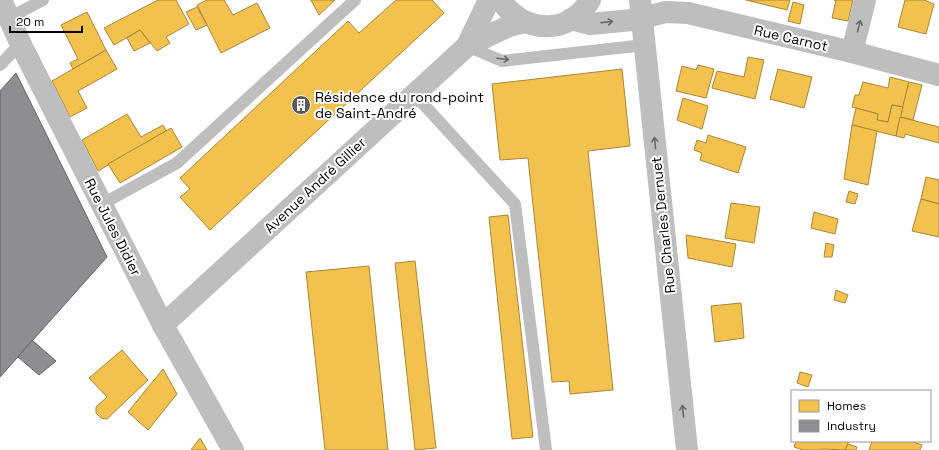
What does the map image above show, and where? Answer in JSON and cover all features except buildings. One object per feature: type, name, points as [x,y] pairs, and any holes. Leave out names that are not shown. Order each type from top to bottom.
[{"type":"street","name":"Avenue André Gillier","points":[[467,46],[489,0]]},
{"type":"street","points":[[501,0],[505,7],[514,16],[537,26],[560,24],[571,19],[581,12],[590,0]]},
{"type":"street","points":[[852,52],[865,0]]},
{"type":"street","name":"Rue Carnot","points":[[571,19],[590,24],[633,20],[641,8],[666,12],[688,13],[852,52],[939,75]]},
{"type":"street","name":"Rue Charles Dernuet","points":[[641,8],[687,450]]},
{"type":"street","name":"Rue Jules Didier","points":[[5,9],[163,325],[233,450]]},
{"type":"street","name":"Avenue André Gillier","points":[[163,325],[467,46],[504,28],[525,22]]},
{"type":"lane","points":[[5,9],[43,0]]},
{"type":"lane","points":[[102,204],[177,164],[355,0]]},
{"type":"lane","points":[[0,65],[21,43]]},
{"type":"lane","points":[[467,46],[502,61],[645,45]]},
{"type":"lane","points":[[414,94],[515,204],[546,450]]},
{"type":"place","name":"Résidence du rond-point de Saint-André","points":[[301,105]]}]
